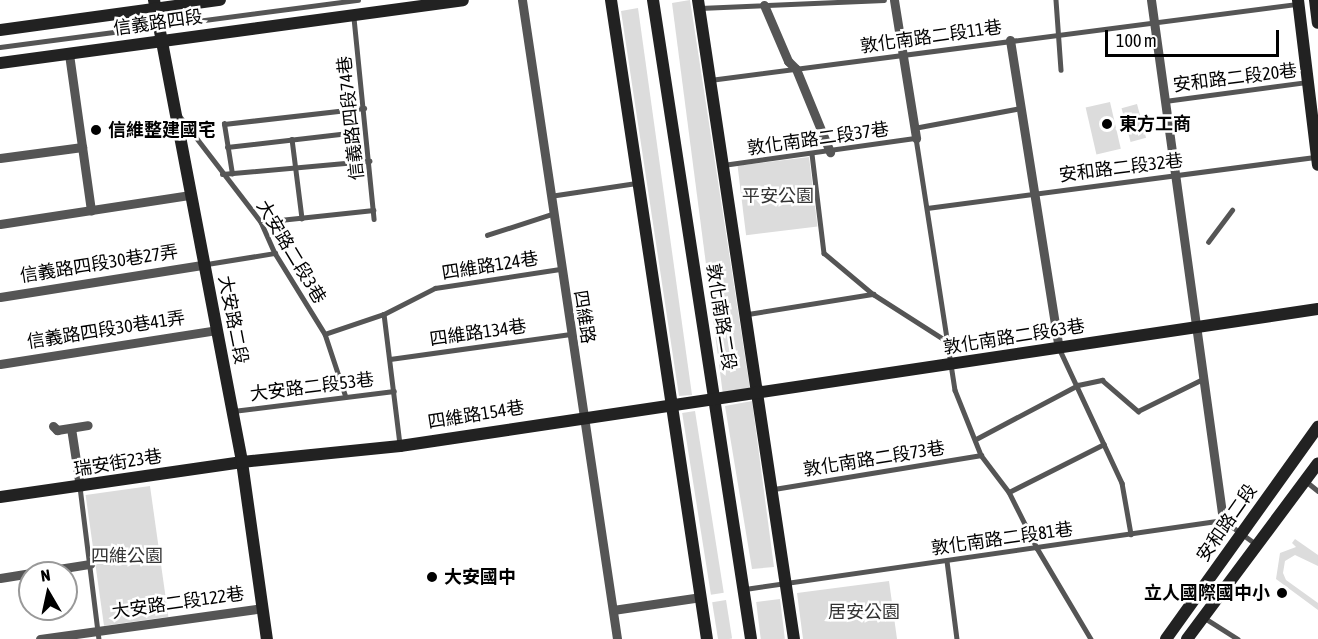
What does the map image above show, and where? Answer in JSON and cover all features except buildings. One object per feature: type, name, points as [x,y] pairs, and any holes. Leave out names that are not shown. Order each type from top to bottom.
[{"type":"street","name":"信義路四段","points":[[0,30],[154,4],[220,0]]},
{"type":"street","name":"信義路四段","points":[[0,63],[463,0]]},
{"type":"street","name":"四維路","points":[[522,0],[560,269],[617,639]]},
{"type":"street","points":[[612,0],[707,639]]},
{"type":"street","name":"敦化南路二段","points":[[653,0],[751,639]]},
{"type":"street","points":[[894,0],[915,133]]},
{"type":"street","points":[[1151,0],[1201,380],[1223,520]]},
{"type":"street","points":[[1315,0],[1318,22]]},
{"type":"street","points":[[1298,2],[1317,159]]},
{"type":"street","name":"大安路二段","points":[[154,4],[170,103],[242,462],[267,639]]},
{"type":"street","name":"敦化南路二段","points":[[699,4],[794,639]]},
{"type":"street","points":[[764,5],[788,61],[796,69],[830,152]]},
{"type":"street","points":[[1010,40],[1059,348]]},
{"type":"street","points":[[69,54],[91,210]]},
{"type":"street","points":[[0,158],[82,147]]},
{"type":"street","points":[[0,224],[189,195]]},
{"type":"street","name":"信義路四段30巷27弄","points":[[0,297],[203,265]]},
{"type":"street","name":"敦化南路二段63巷","points":[[716,400],[1318,309]]},
{"type":"street","name":"信義路四段30巷41弄","points":[[0,364],[216,330]]},
{"type":"street","name":"四維路154巷","points":[[242,462],[400,446],[584,416],[716,400]]},
{"type":"street","points":[[52,426],[57,430],[88,425]]},
{"type":"street","name":"安和路二段","points":[[1166,639],[1318,427]]},
{"type":"street","points":[[71,428],[80,487]]},
{"type":"street","name":"瑞安街23巷","points":[[0,496],[80,487],[242,462]]},
{"type":"street","name":"安和路二段","points":[[1187,639],[1318,463]]},
{"type":"street","points":[[78,566],[90,564]]},
{"type":"street","points":[[0,578],[18,575]]},
{"type":"street","points":[[613,610],[701,597]]},
{"type":"street","name":"大安路二段122巷","points":[[40,639],[99,635],[263,608]]},
{"type":"lane","name":"信義路四段","points":[[0,47],[358,0]]},
{"type":"lane","points":[[699,4],[764,5],[884,0]]},
{"type":"lane","points":[[1056,0],[1061,70]]},
{"type":"lane","name":"敦化南路二段11巷","points":[[710,80],[1298,2]]},
{"type":"lane","name":"信義路四段74巷","points":[[353,15],[374,219]]},
{"type":"lane","name":"安和路二段20巷","points":[[1165,101],[1308,82]]},
{"type":"lane","name":"大安路二段3巷","points":[[170,103],[222,174],[261,222],[275,253],[325,334],[346,397]]},
{"type":"lane","points":[[232,174],[224,124],[364,108]]},
{"type":"lane","name":"敦化南路二段37巷","points":[[723,165],[830,152],[1021,108]]},
{"type":"lane","points":[[915,133],[956,390],[981,455],[1009,492],[1037,548],[1090,639]]},
{"type":"lane","points":[[227,147],[348,134]]},
{"type":"lane","points":[[292,139],[302,218]]},
{"type":"lane","points":[[812,154],[824,253],[873,294],[948,342]]},
{"type":"lane","name":"安和路二段32巷","points":[[927,208],[1173,175],[1317,159]]},
{"type":"lane","points":[[222,174],[369,161]]},
{"type":"lane","points":[[550,196],[639,182]]},
{"type":"lane","points":[[261,222],[373,210]]},
{"type":"lane","points":[[1208,242],[1232,210]]},
{"type":"lane","points":[[487,236],[552,214]]},
{"type":"lane","points":[[203,265],[275,253]]},
{"type":"lane","name":"四維路124巷","points":[[325,334],[384,314],[435,288],[560,269]]},
{"type":"lane","points":[[745,314],[873,294]]},
{"type":"lane","points":[[384,314],[400,446]]},
{"type":"lane","name":"四維路134巷","points":[[390,359],[570,334]]},
{"type":"lane","points":[[1059,348],[1122,483],[1131,534]]},
{"type":"lane","points":[[976,439],[1078,385],[1102,380],[1138,411],[1201,380]]},
{"type":"lane","name":"大安路二段53巷","points":[[232,411],[394,391]]},
{"type":"lane","points":[[1009,492],[1104,444]]},
{"type":"lane","name":"敦化南路二段73巷","points":[[771,489],[981,455]]},
{"type":"lane","points":[[1305,480],[1318,491]]},
{"type":"lane","points":[[80,487],[99,635]]},
{"type":"lane","points":[[1223,520],[1257,544]]},
{"type":"lane","name":"敦化南路二段81巷","points":[[744,589],[786,585],[1223,520]]},
{"type":"lane","points":[[947,561],[957,639]]},
{"type":"lane","points":[[1203,617],[1238,639]]},
{"type":"green space","points":[[690,0],[750,389],[723,395],[672,3]]},
{"type":"green space","points":[[638,8],[692,395],[679,396],[621,11]]},
{"type":"green space","points":[[1110,102],[1121,149],[1096,154],[1086,108]]},
{"type":"green space","points":[[1137,104],[1146,138],[1131,142],[1122,108]]},
{"type":"green space","name":"平安公園","points":[[809,157],[818,226],[746,235],[738,166]]},
{"type":"green space","points":[[752,401],[774,567],[752,569],[725,406]]},
{"type":"green space","points":[[695,411],[724,593],[711,595],[682,413]]},
{"type":"green space","name":"四維公園","points":[[150,486],[168,617],[104,626],[86,495]]},
{"type":"green space","points":[[1295,539],[1318,555],[1318,566],[1295,555],[1285,561],[1283,573],[1286,580],[1318,603],[1318,610],[1276,579],[1280,553],[1296,547],[1292,543]]},
{"type":"green space","name":"居安公園","points":[[889,581],[897,639],[803,639],[797,593]]},
{"type":"green space","points":[[780,599],[785,639],[761,639],[756,602]]},
{"type":"green space","points":[[726,600],[732,639],[718,639],[712,602]]},
{"type":"place","name":"東方工商","points":[[1107,124]]},
{"type":"place","name":"信維整建國宅","points":[[96,130]]},
{"type":"place","name":"大安國中","points":[[432,577]]},
{"type":"place","name":"立人國際國中小","points":[[1282,593]]}]
